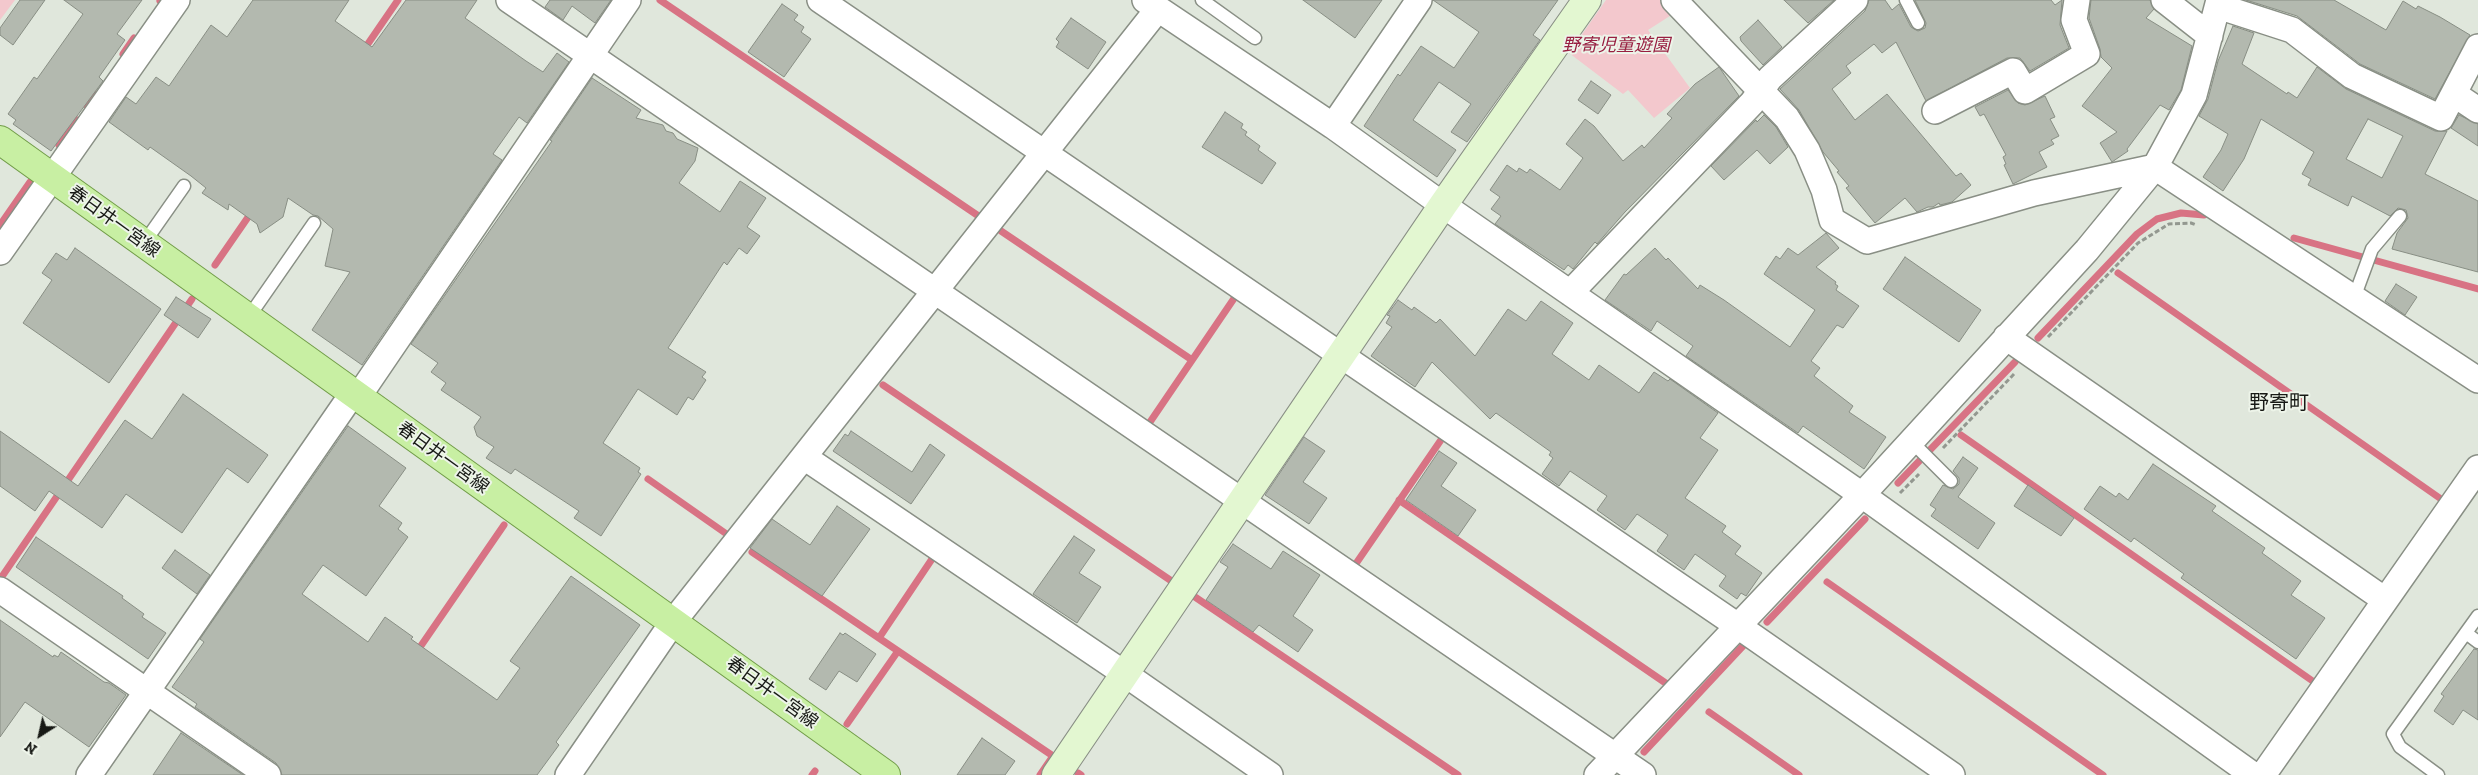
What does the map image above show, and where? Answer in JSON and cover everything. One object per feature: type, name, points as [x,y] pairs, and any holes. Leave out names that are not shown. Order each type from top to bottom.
[{"type":"main road","name":"春日井一宮線","points":[[0,140],[886,775]]},
{"type":"street","points":[[0,252],[177,0]]},
{"type":"street","points":[[509,0],[1643,775]]},
{"type":"street","points":[[90,775],[356,395],[628,0]]},
{"type":"street","points":[[820,0],[1738,626],[1952,775]]},
{"type":"street","points":[[1333,126],[1419,0]]},
{"type":"street","points":[[1056,775],[1442,205],[1587,0]]},
{"type":"street","points":[[1674,0],[1787,118],[1807,150],[1824,190],[1832,220],[1867,241],[2034,193],[2155,167],[2478,380]]},
{"type":"street","points":[[1570,293],[1752,103],[1770,78],[1855,0]]},
{"type":"street","points":[[1935,111],[2013,71],[2025,91],[2087,54],[2074,20],[2074,6],[2077,0]]},
{"type":"street","points":[[2164,0],[2210,36]]},
{"type":"street","points":[[1597,775],[1862,495],[1916,446],[2006,337],[2087,250],[2155,167],[2194,95],[2218,3],[2292,30],[2352,76],[2441,118],[2478,47]]},
{"type":"street","points":[[568,775],[673,622],[1044,152],[1151,4],[1333,126],[1442,205],[1862,495],[2253,775]]},
{"type":"street","points":[[2454,94],[2478,110]]},
{"type":"street","points":[[2006,337],[2385,600]]},
{"type":"street","points":[[804,457],[1125,674],[1270,775]]},
{"type":"street","points":[[2263,775],[2478,468]]},
{"type":"street","points":[[0,590],[268,775]]},
{"type":"lane","points":[[1202,0],[1255,38]]},
{"type":"lane","points":[[1906,0],[1918,23]]},
{"type":"lane","points":[[144,243],[184,186]]},
{"type":"lane","points":[[2354,298],[2372,250],[2400,216]]},
{"type":"lane","points":[[248,318],[314,223]]},
{"type":"lane","points":[[1916,446],[1951,481]]},
{"type":"lane","points":[[2438,775],[2400,747],[2393,734],[2478,616]]},
{"type":"lane","points":[[2466,633],[2478,642]]},
{"type":"green space","points":[[0,0],[15,0],[0,20]]},
{"type":"green space","name":"野寄児童遊園","points":[[1606,0],[1662,0],[1673,14],[1648,30],[1690,88],[1654,118],[1628,90],[1623,94],[1569,53]]},
{"type":"building","points":[[20,0],[45,0],[13,45],[0,35],[0,28]]},
{"type":"building","points":[[64,0],[142,0],[117,34],[125,40],[99,77],[103,81],[51,151],[13,124],[16,120],[8,114],[34,77],[37,79],[83,14]]},
{"type":"building","points":[[253,0],[349,0],[335,21],[372,47],[406,0],[477,0],[465,18],[526,61],[543,72],[557,53],[569,62],[527,123],[519,117],[493,154],[502,160],[362,365],[312,330],[350,272],[325,266],[333,229],[318,216],[313,215],[288,198],[283,217],[260,233],[257,224],[229,204],[228,210],[202,193],[206,188],[191,176],[150,147],[148,150],[109,122],[126,97],[136,104],[156,77],[169,86],[211,25],[227,37]]},
{"type":"building","points":[[550,0],[611,0],[595,23],[572,6],[563,20],[545,7]]},
{"type":"building","points":[[1303,0],[1382,0],[1355,38]]},
{"type":"building","points":[[1433,0],[1558,0],[1533,35],[1540,40],[1467,142],[1451,132],[1471,104],[1439,82],[1413,120],[1456,150],[1437,177],[1364,126],[1398,74],[1400,76],[1421,46],[1454,68],[1479,32]]},
{"type":"building","points":[[1784,0],[1834,0],[1808,23]]},
{"type":"building","points":[[1869,0],[1885,0],[1892,10],[1899,4],[1911,27],[1918,31],[1925,28],[1926,23],[1915,0],[2051,0],[2055,5],[2062,0],[2060,25],[2069,48],[2030,71],[2020,58],[2007,58],[1926,101],[1896,42],[1882,53],[1874,44],[1846,66],[1851,73],[1832,89],[1855,120],[1887,94],[1956,176],[1961,173],[1971,185],[1952,202],[1940,205],[1939,203],[1917,212],[1905,198],[1875,223],[1846,188],[1849,186],[1823,152],[1799,110],[1780,89],[1865,11]]},
{"type":"building","points":[[2091,0],[2150,0],[2154,9],[2146,18],[2192,46],[2181,90],[2169,110],[2160,105],[2127,149],[2128,151],[2112,162],[2100,143],[2117,132],[2082,106],[2112,68],[2101,57],[2089,18]]},
{"type":"building","points":[[2246,0],[2334,0],[2386,30],[2403,1],[2416,9],[2418,6],[2440,17],[2470,35],[2435,99],[2360,64],[2297,16]]},
{"type":"building","points":[[782,4],[798,15],[794,20],[804,27],[801,32],[811,39],[784,77],[748,52]]},
{"type":"building","points":[[1071,18],[1106,42],[1088,69],[1056,47],[1059,42],[1056,39]]},
{"type":"building","points":[[1758,20],[1782,47],[1763,65],[1741,41],[1740,37]]},
{"type":"building","points":[[2233,26],[2254,33],[2242,64],[2287,94],[2288,92],[2297,98],[2317,67],[2346,89],[2435,131],[2447,131],[2425,174],[2478,201],[2478,272],[2392,249],[2397,233],[2408,218],[2406,210],[2398,208],[2390,216],[2352,196],[2348,206],[2308,185],[2311,179],[2302,174],[2314,152],[2261,119],[2244,159],[2223,191],[2203,177],[2221,150],[2228,134],[2199,116],[2208,99],[2218,61]],"holes":[[[2368,119],[2403,136],[2382,178],[2346,159]]]},
{"type":"building","points":[[1719,67],[1739,96],[1625,212],[1597,244],[1595,242],[1573,269],[1568,265],[1564,270],[1495,224],[1501,216],[1491,209],[1500,197],[1490,190],[1507,165],[1517,172],[1519,168],[1527,173],[1530,169],[1560,190],[1583,158],[1566,144],[1585,119],[1594,126],[1623,161],[1642,145],[1644,148],[1672,118],[1667,114],[1695,84]]},
{"type":"building","points":[[592,78],[641,110],[636,118],[663,125],[666,131],[673,133],[677,139],[698,148],[695,161],[679,183],[720,212],[740,181],[766,198],[747,227],[760,236],[747,254],[739,248],[727,265],[724,262],[668,348],[706,372],[702,377],[706,380],[693,400],[688,397],[677,415],[638,389],[603,443],[640,468],[638,472],[641,474],[601,536],[574,518],[579,511],[515,469],[511,474],[486,458],[494,447],[477,436],[474,427],[481,417],[441,390],[446,383],[431,372],[438,363],[411,344],[552,141],[550,140]]},
{"type":"building","points":[[1591,81],[1611,95],[1598,114],[1578,100]]},
{"type":"building","points":[[2008,90],[2018,103],[2025,105],[2045,96],[2055,117],[2050,119],[2059,136],[2051,140],[2054,144],[2039,152],[2047,167],[2013,184],[2004,165],[2006,164],[2003,157],[2006,155],[1984,114],[1980,116],[1975,107]]},
{"type":"building","points":[[1225,112],[1243,124],[1241,128],[1247,132],[1245,135],[1260,146],[1258,150],[1276,163],[1262,184],[1202,147]]},
{"type":"building","points":[[1764,115],[1776,127],[1788,147],[1770,164],[1757,150],[1724,180],[1711,166],[1756,120],[1757,122]]},
{"type":"building","points":[[2459,115],[2478,124],[2478,146],[2451,128]]},
{"type":"building","points":[[1826,233],[1839,248],[1816,267],[1836,282],[1835,284],[1838,286],[1836,290],[1859,306],[1843,328],[1837,325],[1811,361],[1820,368],[1814,376],[1853,406],[1849,412],[1886,437],[1864,469],[1803,426],[1798,433],[1686,356],[1693,346],[1657,321],[1651,331],[1605,300],[1624,274],[1626,275],[1655,248],[1666,260],[1668,258],[1698,289],[1700,285],[1724,300],[1790,347],[1815,310],[1764,274],[1776,256],[1780,259],[1788,248],[1798,255]]},
{"type":"building","points":[[75,248],[161,309],[109,383],[23,323],[52,280],[42,273],[56,253],[67,260]]},
{"type":"building","points":[[1905,257],[1981,310],[1959,342],[1883,289]]},
{"type":"building","points":[[2396,284],[2417,297],[2405,315],[2385,301]]},
{"type":"building","points":[[176,297],[211,319],[198,338],[164,315]]},
{"type":"building","points":[[1398,300],[1412,310],[1414,307],[1436,323],[1440,319],[1475,356],[1508,309],[1526,321],[1541,301],[1573,323],[1552,354],[1589,380],[1599,365],[1639,393],[1654,372],[1668,381],[1670,379],[1718,413],[1700,438],[1718,450],[1685,498],[1726,526],[1722,532],[1741,546],[1735,554],[1762,573],[1746,596],[1741,593],[1737,599],[1719,586],[1726,576],[1695,554],[1684,570],[1657,551],[1668,535],[1637,514],[1625,530],[1597,510],[1607,496],[1570,471],[1559,486],[1542,474],[1553,458],[1549,455],[1551,452],[1496,413],[1490,419],[1432,362],[1415,387],[1371,356],[1392,327],[1386,323],[1390,316],[1387,315]]},
{"type":"building","points":[[183,394],[268,455],[248,483],[227,468],[182,533],[126,494],[102,528],[49,491],[35,511],[0,486],[0,431],[78,486],[125,420],[152,439]]},
{"type":"building","points":[[348,426],[406,468],[379,506],[402,523],[398,529],[408,537],[366,596],[323,565],[302,594],[368,642],[385,617],[413,637],[411,639],[497,700],[520,668],[510,661],[571,576],[640,625],[556,742],[559,745],[537,775],[282,775],[276,763],[195,707],[197,704],[172,687],[204,642],[200,639]]},
{"type":"building","points":[[851,431],[912,472],[930,444],[945,455],[911,504],[833,451],[845,434],[848,436]]},
{"type":"building","points":[[1304,437],[1325,451],[1303,482],[1327,498],[1309,524],[1265,495]]},
{"type":"building","points":[[1439,451],[1457,463],[1441,486],[1476,510],[1458,536],[1406,500]]},
{"type":"building","points":[[1963,457],[1978,468],[1958,497],[1995,523],[1978,549],[1931,516],[1936,509],[1930,505],[1943,485],[1953,489],[1959,484],[1959,478],[1953,471]]},
{"type":"building","points":[[2153,464],[2216,506],[2212,511],[2265,548],[2262,553],[2301,581],[2291,595],[2325,618],[2296,659],[2181,578],[2184,574],[2134,538],[2131,542],[2084,509],[2100,486],[2116,497],[2119,493],[2128,500]]},
{"type":"building","points":[[2028,485],[2074,518],[2061,536],[2014,506]]},
{"type":"building","points":[[837,506],[870,529],[822,596],[750,548],[772,519],[810,545]]},
{"type":"building","points":[[1074,536],[1095,550],[1079,573],[1101,587],[1077,623],[1033,594]]},
{"type":"building","points":[[36,537],[123,596],[122,598],[144,614],[142,617],[166,633],[148,659],[16,567]]},
{"type":"building","points":[[1233,544],[1271,569],[1283,551],[1320,575],[1293,616],[1313,630],[1298,652],[1259,625],[1253,632],[1206,600],[1228,567],[1220,562]]},
{"type":"building","points":[[175,550],[210,575],[197,594],[162,568]]},
{"type":"building","points":[[0,620],[53,657],[54,655],[58,657],[61,652],[126,695],[89,747],[25,702],[0,737]]},
{"type":"building","points":[[840,633],[843,635],[845,633],[876,654],[857,682],[839,671],[826,690],[809,679]]},
{"type":"building","points":[[2474,649],[2478,650],[2478,720],[2463,710],[2453,725],[2434,711],[2444,696],[2441,694]]},
{"type":"building","points":[[181,733],[243,775],[153,775]]},
{"type":"building","points":[[982,738],[1015,761],[1005,775],[957,775]]},
{"type":"waterway","points":[[363,51],[398,0]]},
{"type":"waterway","points":[[660,0],[980,217]]},
{"type":"waterway","points":[[123,54],[134,38]]},
{"type":"waterway","points":[[87,106],[95,94]]},
{"type":"waterway","points":[[59,145],[77,120]]},
{"type":"waterway","points":[[0,225],[30,182]]},
{"type":"waterway","points":[[215,265],[253,210]]},
{"type":"waterway","points":[[2038,338],[2137,234],[2157,219],[2181,213],[2204,215]]},
{"type":"waterway","points":[[1001,231],[1192,360]]},
{"type":"waterway","points":[[2294,238],[2478,289]]},
{"type":"waterway","points":[[2118,273],[2441,499]]},
{"type":"waterway","points":[[1148,425],[1235,297]]},
{"type":"waterway","points":[[1,578],[192,299]]},
{"type":"waterway","points":[[1898,483],[2015,362]]},
{"type":"waterway","points":[[883,385],[1173,582]]},
{"type":"waterway","points":[[1961,435],[2314,682]]},
{"type":"waterway","points":[[1355,565],[1443,437]]},
{"type":"waterway","points":[[648,479],[728,535]]},
{"type":"waterway","points":[[1399,500],[1667,684]]},
{"type":"waterway","points":[[1767,622],[1865,519]]},
{"type":"waterway","points":[[416,653],[504,525]]},
{"type":"waterway","points":[[752,552],[1053,756],[1040,775]]},
{"type":"waterway","points":[[879,638],[932,559]]},
{"type":"waterway","points":[[1827,582],[2103,775]]},
{"type":"waterway","points":[[1195,597],[1458,775]]},
{"type":"waterway","points":[[1644,752],[1743,646]]},
{"type":"waterway","points":[[847,724],[898,651]]},
{"type":"waterway","points":[[1709,712],[1799,775]]},
{"type":"waterway","points":[[812,775],[815,771]]},
{"type":"district","name":"野寄町","points":[[2279,403]]}]
